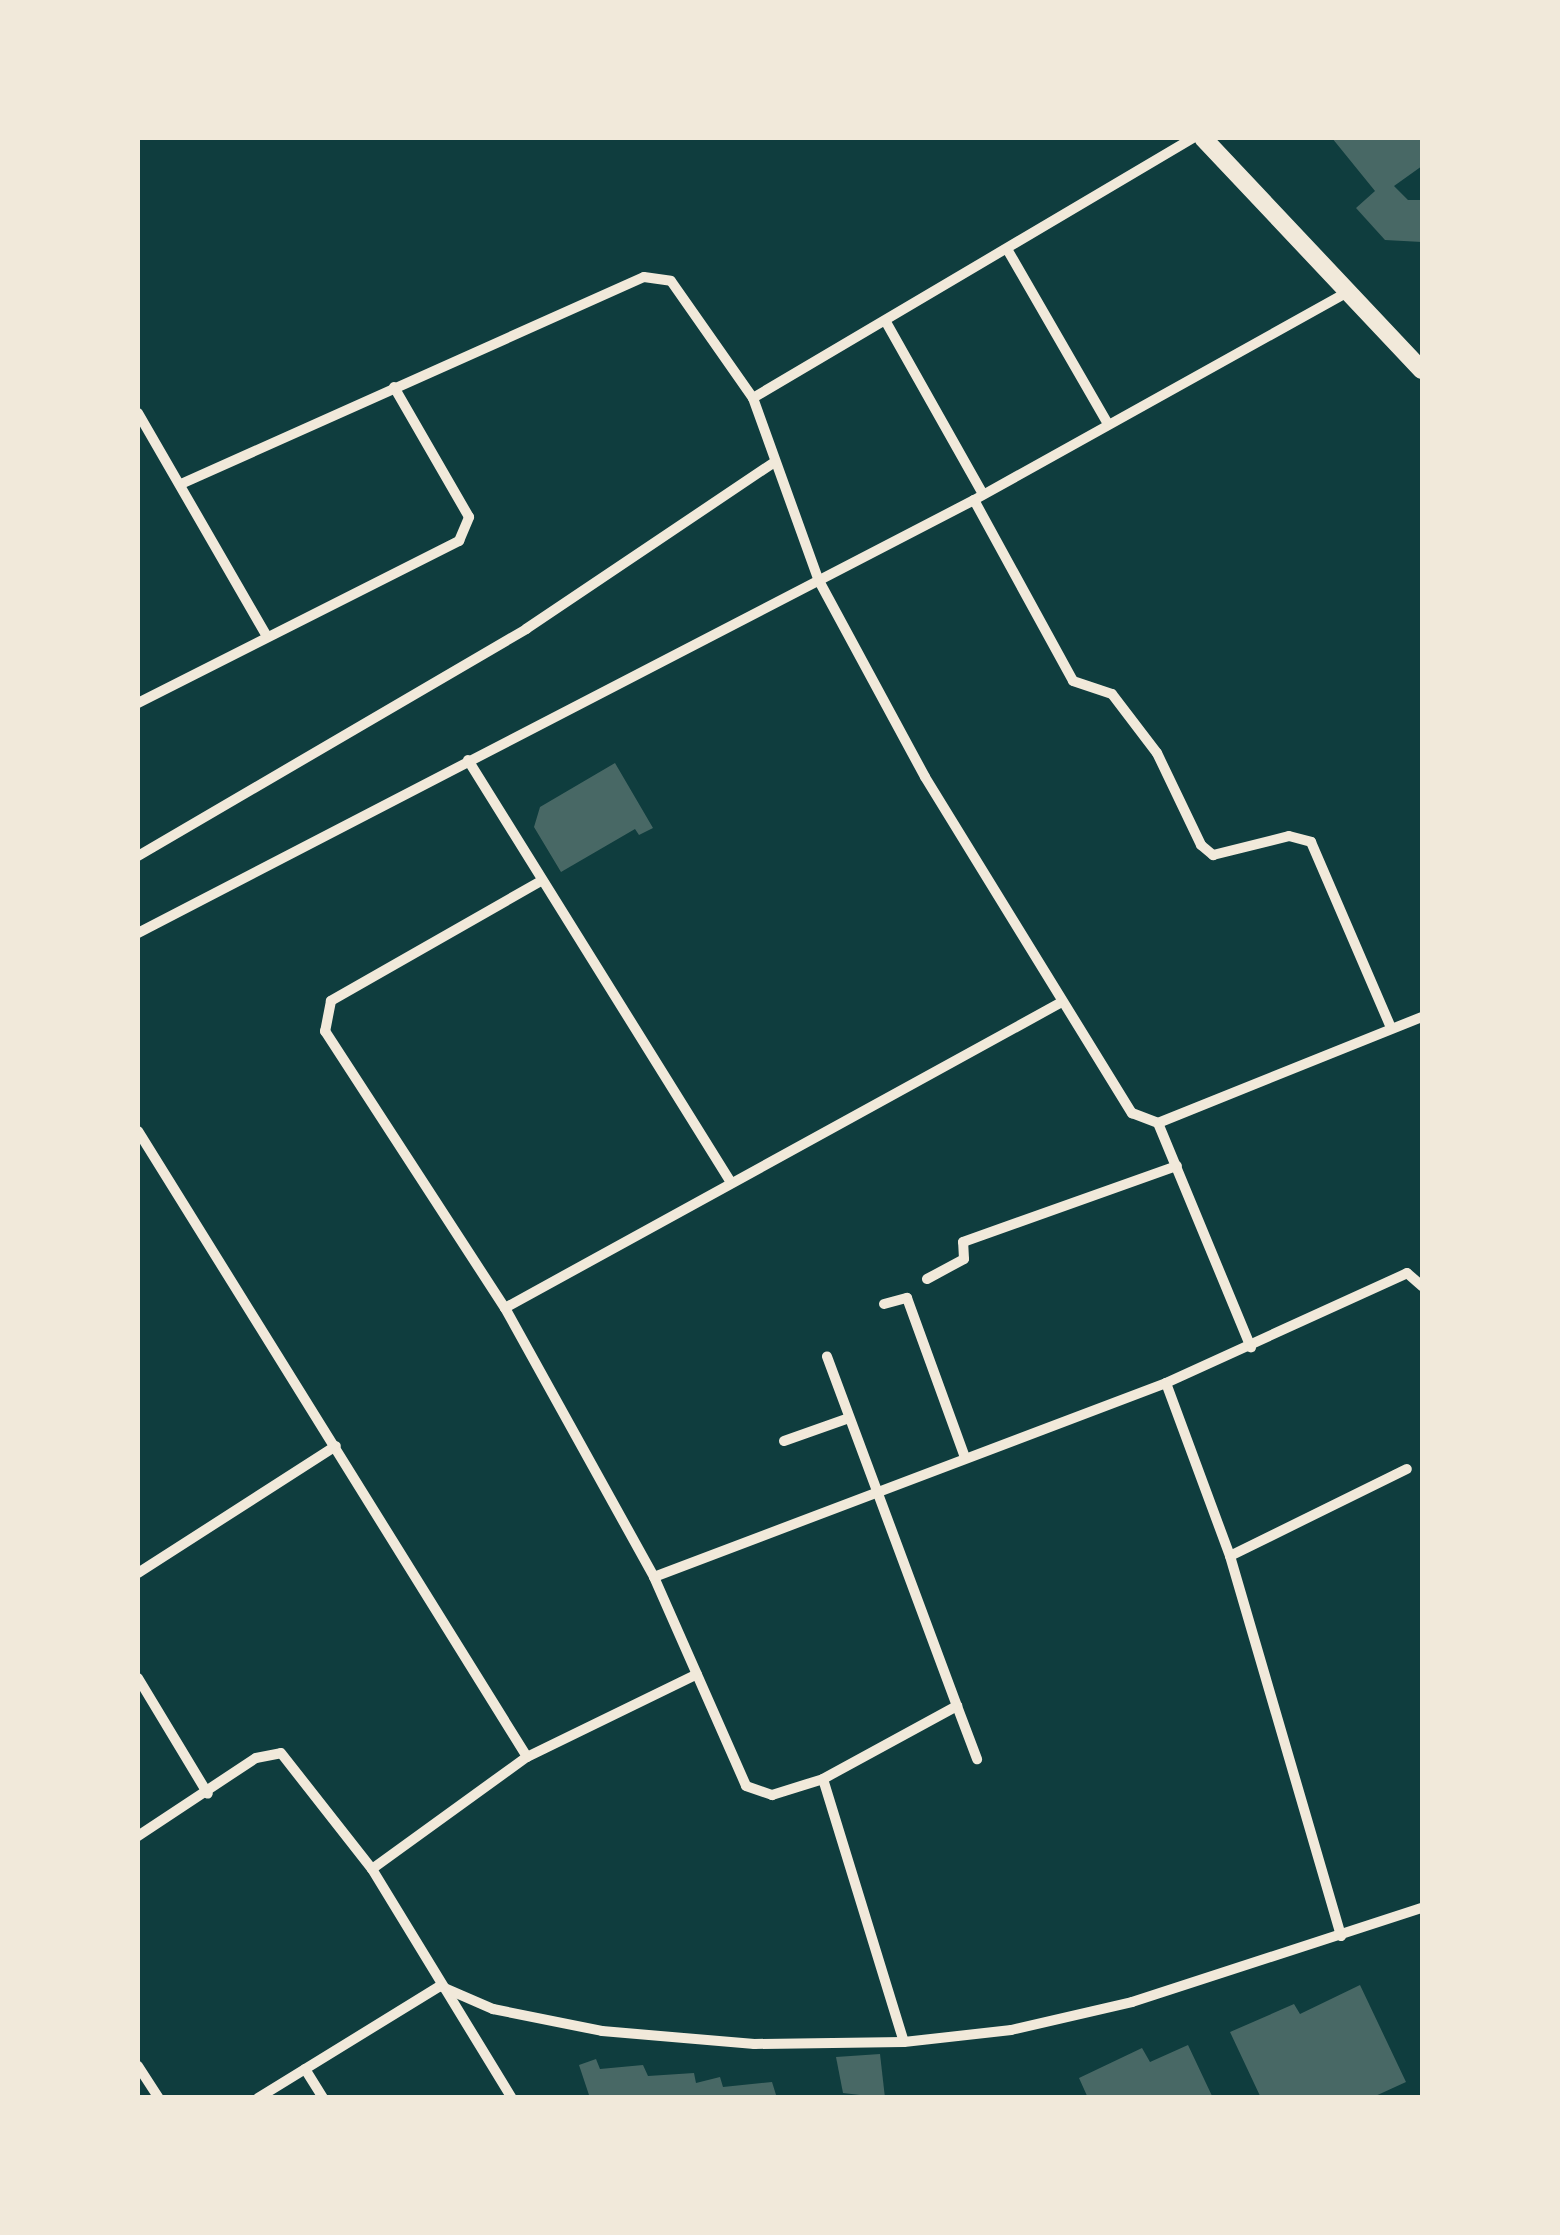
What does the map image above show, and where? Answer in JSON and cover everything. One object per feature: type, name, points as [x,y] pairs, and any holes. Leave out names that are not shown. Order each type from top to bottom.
[{"type":"main road","points":[[1203,138],[1422,370]]},
{"type":"street","points":[[753,398],[1193,138]]},
{"type":"street","points":[[1007,249],[1108,424]]},
{"type":"street","points":[[181,484],[644,277],[671,281],[753,398],[773,463],[818,579],[925,777],[1060,1004],[1132,1113],[1158,1122],[1422,1016]]},
{"type":"street","points":[[138,933],[183,915],[468,760],[978,497],[1350,291]]},
{"type":"street","points":[[886,322],[1073,681],[1112,694],[1157,753],[1201,846],[1213,856],[1289,836],[1310,842],[1390,1028]]},
{"type":"street","points":[[138,704],[459,541],[469,517],[394,387]]},
{"type":"street","points":[[138,413],[266,636]]},
{"type":"street","points":[[138,856],[526,630],[773,463]]},
{"type":"street","points":[[468,760],[729,1180]]},
{"type":"street","points":[[541,881],[331,1001],[325,1032],[504,1308],[654,1577],[746,1786],[772,1795],[823,1779],[957,1706]]},
{"type":"street","points":[[504,1308],[729,1180],[1060,1004]]},
{"type":"street","points":[[1158,1122],[1251,1346]]},
{"type":"street","points":[[138,1131],[528,1757]]},
{"type":"street","points":[[926,1279],[964,1259],[963,1242],[1177,1166]]},
{"type":"street","points":[[654,1577],[873,1489],[1166,1382],[1407,1274],[1422,1286]]},
{"type":"street","points":[[884,1304],[907,1298],[964,1455]]},
{"type":"street","points":[[828,1356],[873,1489],[977,1759]]},
{"type":"street","points":[[1166,1382],[1230,1556],[1341,1936]]},
{"type":"street","points":[[784,1441],[849,1418]]},
{"type":"street","points":[[138,1573],[336,1446]]},
{"type":"street","points":[[1230,1556],[1408,1469]]},
{"type":"street","points":[[372,1869],[528,1757],[698,1674]]},
{"type":"street","points":[[138,1678],[208,1794]]},
{"type":"street","points":[[138,1836],[208,1794],[256,1758],[281,1753],[372,1869],[440,1986],[512,2098]]},
{"type":"street","points":[[823,1779],[904,2042]]},
{"type":"street","points":[[440,1986],[493,2008],[602,2032],[820,2047],[904,2042],[1074,2017],[1422,1908]]},
{"type":"street","points":[[258,2098],[440,1986]]},
{"type":"street","points":[[138,2066],[160,2098]]},
{"type":"street","points":[[304,2069],[323,2098]]},
{"type":"building","points":[[1332,138],[1422,138],[1422,166],[1394,186],[1408,200],[1422,200],[1422,242],[1385,240],[1356,208],[1375,191]]},
{"type":"building","points":[[615,763],[653,828],[639,835],[635,829],[561,872],[534,827],[540,807]]},
{"type":"building","points":[[1360,1985],[1406,2082],[1371,2098],[1261,2098],[1230,2032],[1294,2004],[1300,2014]]},
{"type":"building","points":[[1188,2045],[1213,2098],[1088,2098],[1079,2078],[1142,2048],[1150,2062]]},
{"type":"building","points":[[880,2054],[885,2098],[843,2093],[836,2057]]},
{"type":"building","points":[[596,2059],[600,2069],[643,2065],[648,2076],[694,2073],[696,2083],[720,2077],[723,2087],[772,2082],[777,2098],[590,2098],[579,2065]]}]
